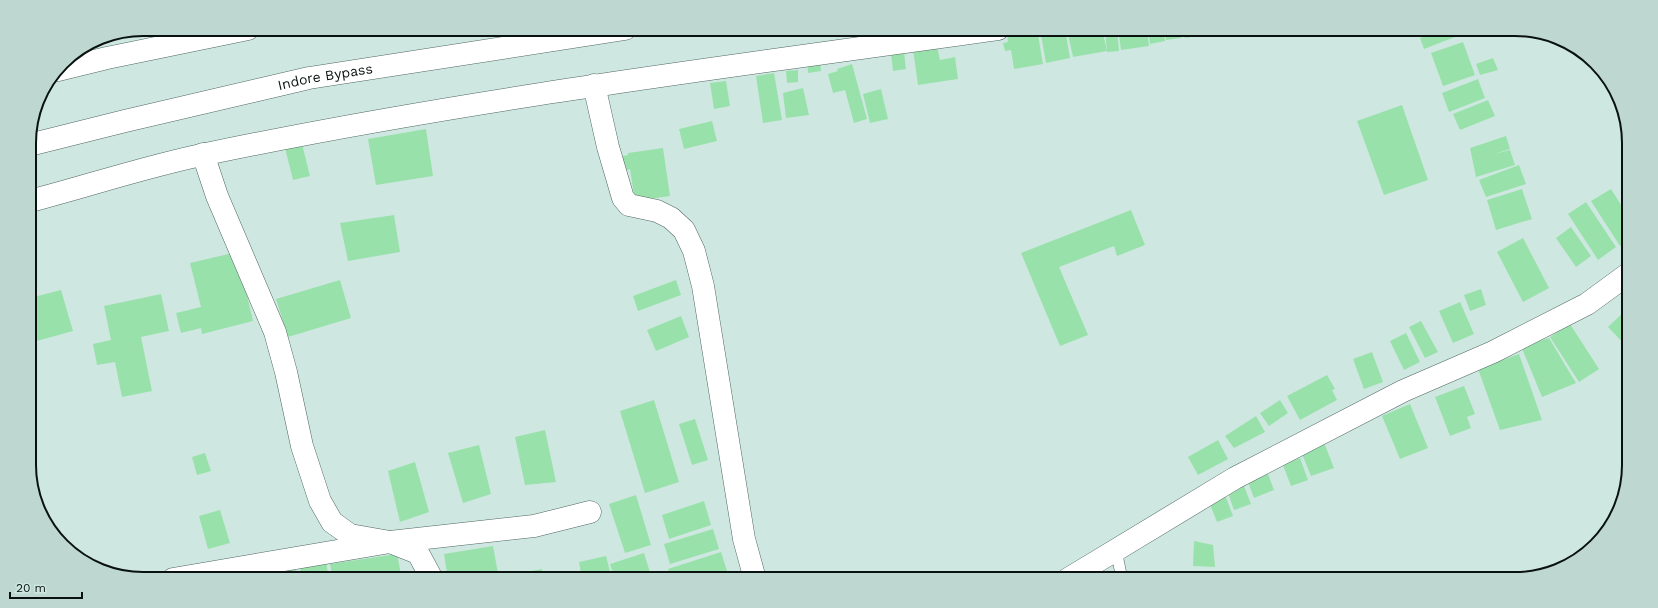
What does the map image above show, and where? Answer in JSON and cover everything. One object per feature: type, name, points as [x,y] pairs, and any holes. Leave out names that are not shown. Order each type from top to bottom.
[{"type":"main road","points":[[69,67],[214,36]]},
{"type":"main road","name":"Indore Bypass","points":[[36,143],[309,78],[580,36]]},
{"type":"main road","points":[[36,199],[203,154],[320,132],[594,85],[948,36]]},
{"type":"main road","points":[[594,85],[608,147],[623,198],[629,205],[657,211],[671,218],[684,230],[694,251],[703,286],[744,539],[753,572]]},
{"type":"main road","points":[[203,154],[217,196],[275,332],[286,372],[302,446],[320,502],[332,522],[350,535],[390,542],[418,553],[428,572]]},
{"type":"main road","points":[[1080,572],[1235,478],[1403,391],[1493,352],[1587,304],[1622,278]]},
{"type":"main road","points":[[214,572],[390,542],[534,526],[590,512]]},
{"type":"lane","points":[[1116,550],[1121,572]]},
{"type":"building","points":[[1007,36],[1038,36],[1043,64],[1014,69],[1011,50],[1005,51],[1003,43],[1008,42]]},
{"type":"building","points":[[1041,36],[1066,36],[1070,58],[1046,63]]},
{"type":"building","points":[[1068,36],[1104,36],[1107,51],[1073,57]]},
{"type":"building","points":[[1106,36],[1118,36],[1119,51],[1107,52]]},
{"type":"building","points":[[1119,36],[1148,36],[1149,46],[1121,50]]},
{"type":"building","points":[[1149,36],[1164,36],[1165,41],[1150,44]]},
{"type":"building","points":[[1166,36],[1181,36],[1181,38],[1166,40]]},
{"type":"building","points":[[1185,36],[1198,36],[1185,38]]},
{"type":"building","points":[[1425,36],[1457,36],[1424,49],[1420,38]]},
{"type":"building","points":[[1463,42],[1475,75],[1443,86],[1431,53]]},
{"type":"building","points":[[903,43],[906,69],[893,71],[890,44]]},
{"type":"building","points":[[937,46],[940,60],[955,57],[958,79],[918,85],[913,49]]},
{"type":"building","points":[[1493,58],[1498,70],[1480,75],[1476,64]]},
{"type":"building","points":[[820,59],[821,71],[808,73],[807,60]]},
{"type":"building","points":[[852,64],[867,119],[854,123],[845,90],[833,93],[828,74]]},
{"type":"building","points":[[798,70],[798,82],[787,83],[786,71]]},
{"type":"building","points":[[774,73],[782,120],[763,123],[756,76]]},
{"type":"building","points":[[1478,79],[1485,98],[1449,112],[1442,93]]},
{"type":"building","points":[[726,81],[730,106],[714,109],[710,83]]},
{"type":"building","points":[[803,88],[809,115],[786,118],[783,93]]},
{"type":"building","points":[[881,89],[888,119],[870,123],[863,94]]},
{"type":"building","points":[[1488,100],[1495,116],[1460,130],[1453,114]]},
{"type":"building","points":[[1402,105],[1428,180],[1384,195],[1357,121]]},
{"type":"building","points":[[712,121],[717,141],[684,149],[679,129]]},
{"type":"building","points":[[426,129],[433,176],[376,185],[368,139]]},
{"type":"building","points":[[300,136],[310,176],[293,180],[283,140]]},
{"type":"building","points":[[1506,136],[1510,149],[1494,154],[1510,150],[1515,165],[1476,177],[1470,148]]},
{"type":"building","points":[[663,148],[670,196],[635,201],[630,169],[621,172],[618,157],[628,155],[628,153]]},
{"type":"building","points":[[1519,165],[1526,184],[1486,197],[1479,180]]},
{"type":"building","points":[[1522,189],[1532,219],[1496,230],[1487,200]]},
{"type":"building","points":[[1611,189],[1622,206],[1622,245],[1620,246],[1591,201]]},
{"type":"building","points":[[1586,202],[1616,247],[1598,260],[1568,214]]},
{"type":"building","points":[[1131,210],[1145,245],[1117,256],[1114,246],[1059,267],[1088,335],[1060,346],[1021,253]]},
{"type":"building","points":[[394,215],[400,252],[348,261],[340,223]]},
{"type":"building","points":[[1571,227],[1591,256],[1576,267],[1556,238]]},
{"type":"building","points":[[1523,238],[1549,288],[1523,302],[1497,252]]},
{"type":"building","points":[[237,252],[253,321],[202,334],[201,328],[181,333],[176,313],[201,307],[190,263]]},
{"type":"building","points":[[340,280],[351,318],[288,337],[276,299]]},
{"type":"building","points":[[676,280],[681,295],[638,311],[633,296]]},
{"type":"building","points":[[1481,289],[1486,305],[1470,311],[1464,295]]},
{"type":"building","points":[[61,290],[73,331],[36,341],[36,296]]},
{"type":"building","points":[[161,294],[169,331],[141,337],[152,391],[122,397],[115,362],[97,365],[93,344],[111,340],[104,306]]},
{"type":"building","points":[[1460,302],[1474,334],[1453,343],[1439,311]]},
{"type":"building","points":[[1622,314],[1622,342],[1608,327]]},
{"type":"building","points":[[681,316],[689,337],[656,351],[647,330]]},
{"type":"building","points":[[1421,321],[1438,352],[1425,358],[1409,327]]},
{"type":"building","points":[[1570,324],[1599,369],[1579,382],[1550,337]]},
{"type":"building","points":[[1406,333],[1420,362],[1404,370],[1390,341]]},
{"type":"building","points":[[1549,338],[1576,383],[1542,397],[1521,346]]},
{"type":"building","points":[[1372,352],[1383,382],[1364,389],[1353,359]]},
{"type":"building","points":[[1519,354],[1542,420],[1500,430],[1478,369]]},
{"type":"building","points":[[1327,375],[1335,389],[1332,390],[1337,400],[1300,420],[1287,396]]},
{"type":"building","points":[[1464,386],[1475,414],[1467,417],[1471,428],[1450,436],[1435,397]]},
{"type":"building","points":[[654,400],[679,482],[645,493],[620,411]]},
{"type":"building","points":[[1280,400],[1288,413],[1269,426],[1260,413]]},
{"type":"building","points":[[1410,404],[1428,448],[1400,459],[1382,416]]},
{"type":"building","points":[[1256,416],[1265,432],[1234,448],[1225,436]]},
{"type":"building","points":[[695,419],[708,460],[692,465],[679,424]]},
{"type":"building","points":[[545,430],[556,482],[525,485],[515,437]]},
{"type":"building","points":[[1218,440],[1228,459],[1198,475],[1188,457]]},
{"type":"building","points":[[1323,440],[1334,468],[1311,476],[1300,449]]},
{"type":"building","points":[[479,445],[491,494],[463,503],[448,453]]},
{"type":"building","points":[[205,453],[211,471],[197,475],[192,457]]},
{"type":"building","points":[[1300,458],[1308,480],[1291,486],[1283,465]]},
{"type":"building","points":[[415,462],[429,512],[400,522],[388,471]]},
{"type":"building","points":[[1268,474],[1274,490],[1254,498],[1248,482]]},
{"type":"building","points":[[1244,486],[1251,504],[1234,510],[1228,493]]},
{"type":"building","points":[[636,495],[651,545],[625,553],[609,504]]},
{"type":"building","points":[[1225,495],[1233,516],[1217,522],[1209,502]]},
{"type":"building","points":[[704,501],[711,525],[669,539],[662,515]]},
{"type":"building","points":[[220,510],[230,543],[208,549],[199,516]]},
{"type":"building","points":[[713,529],[719,549],[670,564],[664,544]]},
{"type":"building","points":[[1194,541],[1213,545],[1215,567],[1193,566]]},
{"type":"building","points":[[493,546],[498,572],[447,572],[444,554]]},
{"type":"building","points":[[721,552],[727,571],[669,572],[668,569]]},
{"type":"building","points":[[644,553],[650,572],[613,572],[610,564]]},
{"type":"building","points":[[397,554],[401,572],[332,572],[330,564]]},
{"type":"building","points":[[325,556],[328,572],[301,572],[299,561]]},
{"type":"building","points":[[606,556],[610,572],[581,572],[579,562]]},
{"type":"building","points":[[295,566],[296,572],[272,572]]},
{"type":"building","points":[[542,569],[542,572],[526,572]]}]
